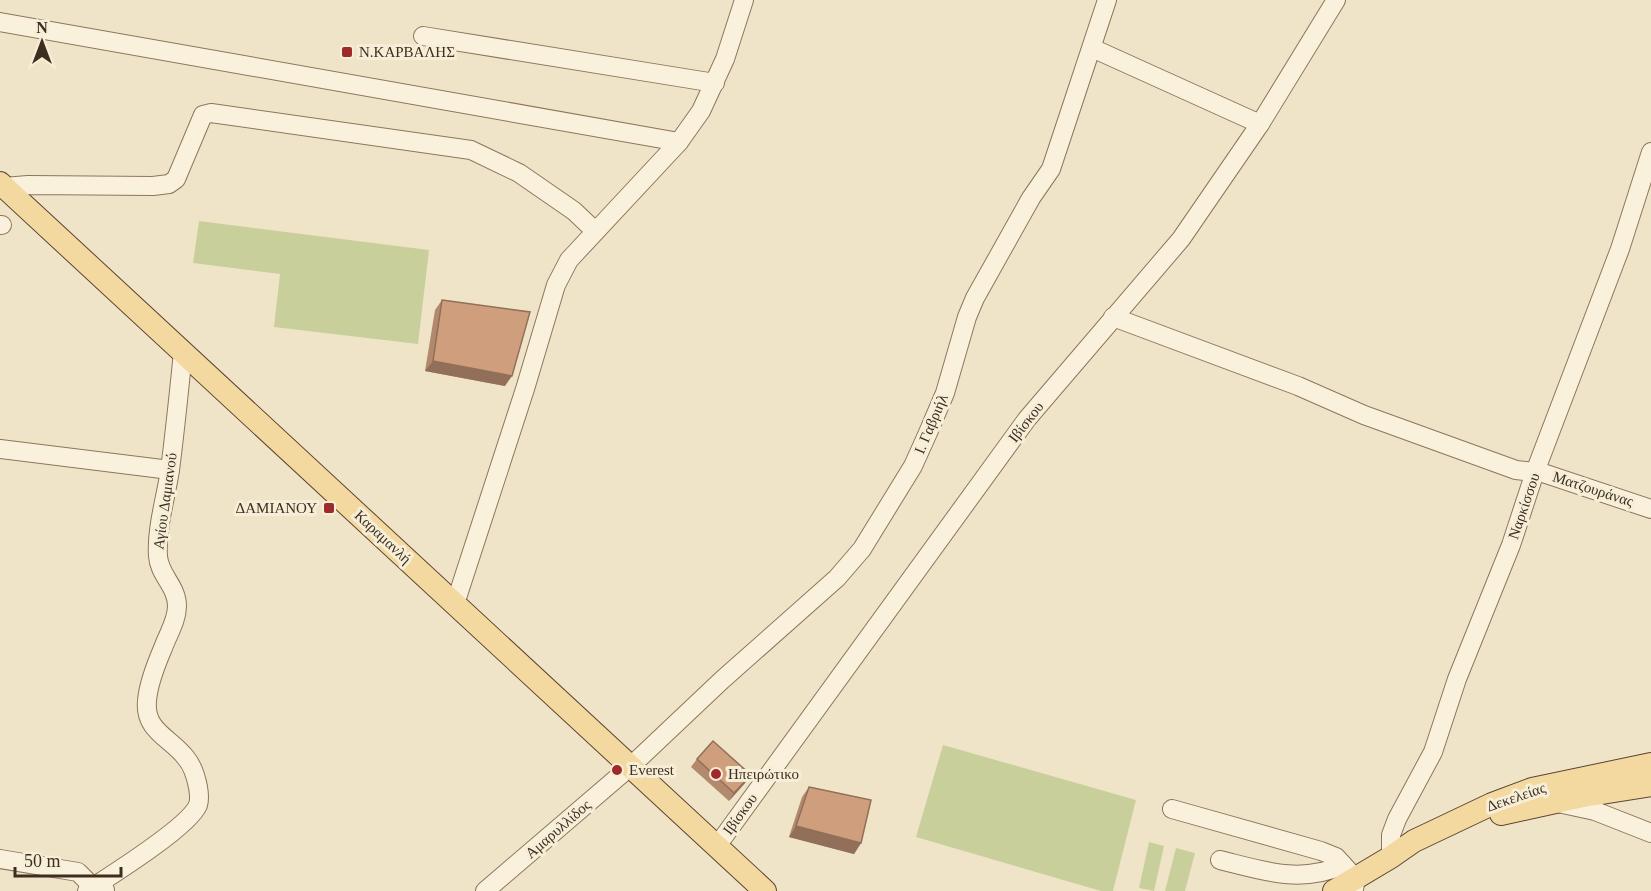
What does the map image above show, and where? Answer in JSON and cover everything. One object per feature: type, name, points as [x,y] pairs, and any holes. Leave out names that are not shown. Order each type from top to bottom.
[{"type":"main road","name":"Καραμανλή","points":[[2,185],[717,846],[752,886]]},
{"type":"main road","name":"Δεκελείας","points":[[1334,891],[1351,878],[1391,857],[1414,841],[1492,804],[1532,789],[1651,764]]},
{"type":"main road","name":"Δεκελείας","points":[[1391,857],[1493,816],[1553,802],[1651,785]]},
{"type":"street","points":[[455,604],[556,285],[569,260],[679,141],[701,111],[725,59],[744,0]]},
{"type":"street","name":"Ι. Γαβριήλ","points":[[631,766],[722,680],[837,578],[862,549],[888,508],[913,466],[945,393],[967,317],[975,298],[1031,198],[1051,169],[1107,0]]},
{"type":"street","name":"Ιβίσκου","points":[[717,846],[1027,419],[1181,239],[1260,124],[1336,0]]},
{"type":"street","points":[[0,22],[679,141]]},
{"type":"street","points":[[423,36],[715,83]]},
{"type":"street","points":[[1092,48],[1260,124]]},
{"type":"street","points":[[2,185],[153,186],[169,184],[176,179],[203,116],[211,113],[471,150],[519,173],[574,212],[595,231]]},
{"type":"street","name":"Ναρκίσσου","points":[[1391,857],[1391,835],[1432,752],[1457,679],[1511,545],[1535,472],[1620,249],[1651,152]]},
{"type":"street","name":"Ματζουράνας","points":[[1113,317],[1298,386],[1364,415],[1515,470],[1543,473],[1651,508]]},
{"type":"street","name":"Αγίου Δαμιανού","points":[[96,890],[191,816],[198,805],[200,796],[196,776],[187,758],[162,737],[151,724],[147,706],[162,650],[174,623],[177,606],[175,592],[159,566],[158,558],[183,352]]},
{"type":"street","points":[[0,449],[170,470]]},
{"type":"street","name":"Αμαρυλλίδος","points":[[485,891],[631,766]]},
{"type":"street","points":[[1553,802],[1596,811],[1651,833]]},
{"type":"street","points":[[1172,809],[1321,851],[1335,857],[1351,878]]},
{"type":"street","points":[[0,859],[78,872],[96,890]]},
{"type":"street","points":[[1220,860],[1269,873],[1308,876],[1326,873],[1351,878]]},
{"type":"green space","points":[[199,221],[429,250],[418,344],[274,327],[280,274],[193,263]]},
{"type":"green space","points":[[943,745],[1136,800],[1113,891],[1101,891],[916,837]]},
{"type":"green space","points":[[1149,842],[1164,846],[1154,891],[1139,888]]},
{"type":"green space","points":[[1176,848],[1195,853],[1185,891],[1165,891]]},
{"type":"building","points":[[442,300],[530,312],[512,376],[433,361]]},
{"type":"building","points":[[713,741],[751,775],[734,793],[697,759]]},
{"type":"building","points":[[809,787],[871,800],[861,843],[796,826]]},
{"type":"place","name":"Ν.ΚΑΡΒΑΛΗΣ","points":[[347,52]]},
{"type":"place","name":"ΔΑΜΙΑΝΟΥ","points":[[329,508]]},
{"type":"place","name":"Everest","points":[[617,770]]},
{"type":"place","name":"Ηπειρώτικο","points":[[716,774]]}]
